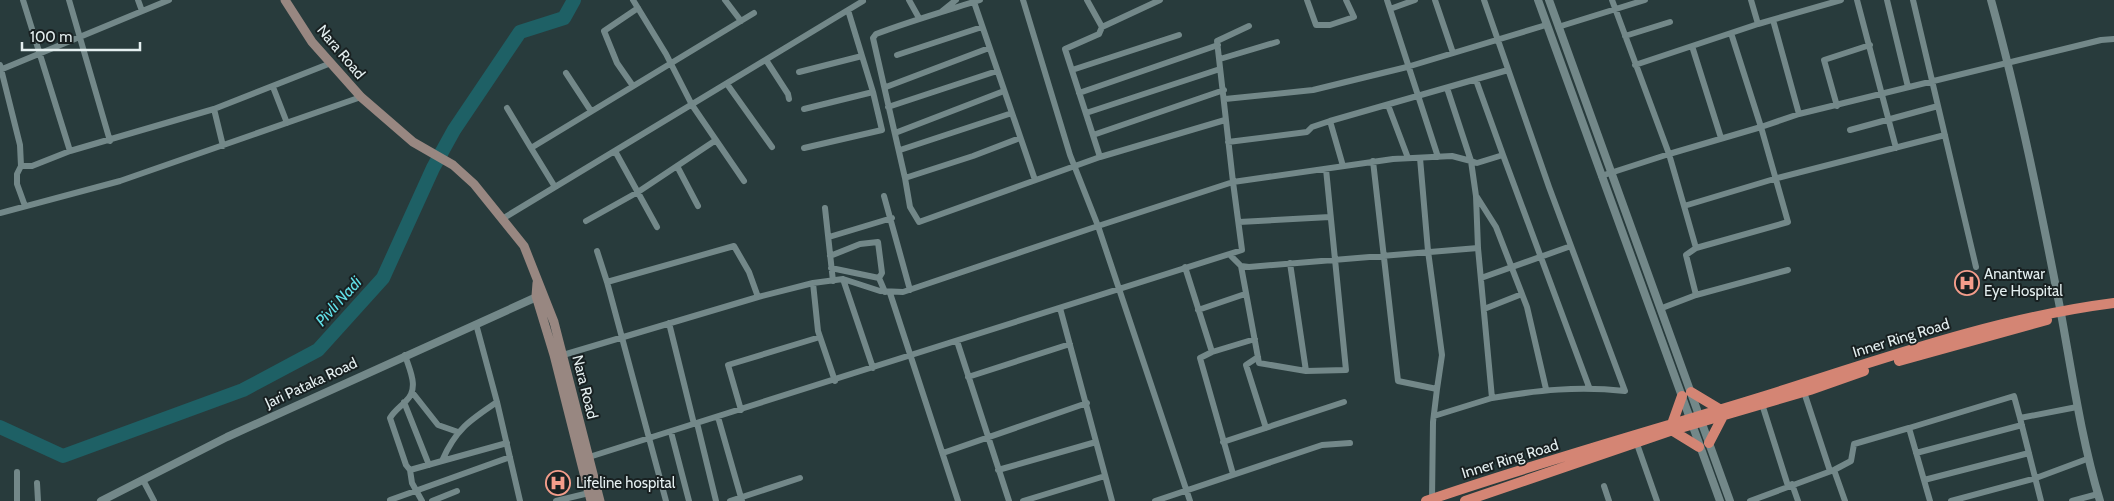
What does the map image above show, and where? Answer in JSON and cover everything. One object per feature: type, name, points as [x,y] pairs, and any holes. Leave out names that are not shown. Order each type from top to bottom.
[{"type":"highway","name":"Inner Ring Road","points":[[1722,413],[1953,338],[2114,303]]},
{"type":"highway","name":"Inner Ring Road","points":[[1429,500],[1696,420],[1804,392],[1873,368],[2061,313],[2114,308]]},
{"type":"highway","points":[[1699,447],[1673,427],[1686,394],[1722,413],[1709,443]]},
{"type":"highway","name":"Inner Ring Road","points":[[1465,501],[1637,444],[1673,427]]},
{"type":"main road","name":"Nara Road","points":[[285,0],[312,42],[361,97],[413,142],[453,165],[474,184],[524,246],[537,282],[554,355],[584,458],[600,501]]},
{"type":"main road","name":"Nara Road","points":[[540,295],[563,355],[590,497]]},
{"type":"street","points":[[24,0],[70,151]]},
{"type":"street","points":[[69,0],[110,141]]},
{"type":"street","points":[[138,0],[142,11]]},
{"type":"street","points":[[25,206],[17,184],[17,174],[22,166],[20,145],[0,68],[40,54],[169,0]]},
{"type":"street","points":[[633,0],[670,62],[692,105],[744,181]]},
{"type":"street","points":[[725,0],[742,21]]},
{"type":"street","points":[[502,219],[863,0]]},
{"type":"street","points":[[909,0],[919,18]]},
{"type":"street","points":[[938,14],[956,0]]},
{"type":"street","points":[[1023,0],[1075,166],[1098,226],[1190,501]]},
{"type":"street","points":[[1087,0],[1102,27]]},
{"type":"street","points":[[1100,157],[1065,49],[1099,34],[1102,27],[1160,0]]},
{"type":"street","points":[[1307,0],[1316,25],[1330,25],[1354,17],[1346,0]]},
{"type":"street","points":[[1387,0],[1438,157]]},
{"type":"street","points":[[1390,9],[1415,0]]},
{"type":"street","points":[[1435,0],[1453,53]]},
{"type":"street","points":[[1434,416],[1492,398],[1546,389],[1588,387],[1625,391],[1571,246],[1484,0]]},
{"type":"street","points":[[1538,0],[1601,176],[1696,420],[1709,443],[1730,501]]},
{"type":"street","points":[[1548,0],[1662,308],[1686,394]]},
{"type":"street","points":[[1612,0],[1669,154],[1696,248]]},
{"type":"street","points":[[1558,27],[1645,0]]},
{"type":"street","points":[[1751,0],[1758,24]]},
{"type":"street","points":[[1635,65],[1758,24],[1841,0]]},
{"type":"street","points":[[1857,0],[1896,148]]},
{"type":"street","points":[[1887,0],[1908,87]]},
{"type":"street","points":[[1913,0],[1976,267]]},
{"type":"street","points":[[1991,0],[2008,63],[2061,313],[2087,459],[2099,498],[2072,501]]},
{"type":"street","points":[[1036,180],[989,48],[977,1],[938,14],[919,18],[876,34],[873,38],[886,87],[888,107],[900,150],[910,207],[919,222],[1036,180],[1075,166],[1100,157],[1225,120]]},
{"type":"street","points":[[633,86],[617,64],[604,30],[638,8]]},
{"type":"street","points":[[804,148],[882,130],[873,92],[848,10]]},
{"type":"street","points":[[531,148],[670,62],[754,13]]},
{"type":"street","points":[[1773,20],[1799,114]]},
{"type":"street","points":[[1625,36],[1670,22]]},
{"type":"street","points":[[1225,99],[1313,90],[1408,67],[1546,25]]},
{"type":"street","points":[[897,55],[982,26]]},
{"type":"street","points":[[584,458],[835,381],[1119,288],[1242,250],[1232,182],[1218,40],[1249,26]]},
{"type":"street","points":[[1696,295],[1686,254],[1696,248],[1788,222],[1774,179],[1761,127],[1730,33]]},
{"type":"street","points":[[1072,70],[1179,35]]},
{"type":"street","points":[[1601,176],[1799,114],[2101,40],[2114,40]]},
{"type":"street","points":[[1220,59],[1277,42]]},
{"type":"street","points":[[1079,93],[1218,45]]},
{"type":"street","points":[[1837,106],[1824,60],[1870,45]]},
{"type":"street","points":[[1692,46],[1721,138]]},
{"type":"street","points":[[886,87],[989,48]]},
{"type":"street","points":[[799,72],[862,56]]},
{"type":"street","points":[[766,60],[788,94],[789,100]]},
{"type":"street","points":[[22,166],[32,166],[70,151],[110,141],[214,109],[331,63]]},
{"type":"street","points":[[1086,113],[1220,69]]},
{"type":"street","points":[[1228,142],[1307,132],[1312,127],[1330,121],[1508,70]]},
{"type":"street","points":[[888,107],[997,71]]},
{"type":"street","points":[[566,73],[591,111]]},
{"type":"street","points":[[1476,80],[1588,387]]},
{"type":"street","points":[[727,84],[772,147]]},
{"type":"street","points":[[273,87],[287,123]]},
{"type":"street","points":[[1448,88],[1471,161],[1476,196],[1478,248],[1492,398]]},
{"type":"street","points":[[1092,134],[1224,90]]},
{"type":"street","points":[[895,133],[1004,91]]},
{"type":"street","points":[[804,108],[873,92]]},
{"type":"street","points":[[0,213],[120,181],[361,97]]},
{"type":"street","points":[[1388,105],[1408,158]]},
{"type":"street","points":[[1850,130],[1938,106]]},
{"type":"street","points":[[507,108],[555,187]]},
{"type":"street","points":[[214,109],[223,146]]},
{"type":"street","points":[[900,150],[961,132],[1012,113]]},
{"type":"street","points":[[1330,121],[1343,166]]},
{"type":"street","points":[[1684,206],[1774,179],[1945,135]]},
{"type":"street","points":[[905,178],[973,156],[1020,138]]},
{"type":"street","points":[[586,221],[638,192],[716,140]]},
{"type":"street","points":[[615,151],[657,226]]},
{"type":"street","points":[[563,355],[758,296],[813,283],[843,279],[888,292],[910,290],[1232,182],[1408,158],[1452,156],[1477,163],[1503,155]]},
{"type":"street","points":[[1420,158],[1428,251],[1442,355],[1434,416],[1429,500]]},
{"type":"street","points":[[1373,162],[1398,381],[1437,390]]},
{"type":"street","points":[[678,166],[698,206]]},
{"type":"street","points":[[1241,266],[1259,363],[1306,371],[1346,370],[1326,168]]},
{"type":"street","points":[[884,196],[892,218],[910,290]]},
{"type":"street","points":[[1476,196],[1496,227],[1522,294],[1546,389]]},
{"type":"street","points":[[825,208],[833,281]]},
{"type":"street","points":[[1239,222],[1330,217]]},
{"type":"street","points":[[829,237],[892,218]]},
{"type":"street","points":[[830,256],[860,244],[878,242],[882,273],[879,278]]},
{"type":"street","points":[[607,282],[734,246],[750,272],[758,296]]},
{"type":"street","points":[[1481,278],[1571,246]]},
{"type":"street","points":[[1230,255],[1241,266],[1249,268],[1382,254],[1478,248]]},
{"type":"street","points":[[597,251],[623,337],[666,501]]},
{"type":"street","points":[[1290,263],[1306,371]]},
{"type":"street","points":[[1185,267],[1212,352]]},
{"type":"street","points":[[831,268],[879,278],[888,292],[912,356],[958,501]]},
{"type":"street","points":[[1662,308],[1696,295],[1788,270]]},
{"type":"street","points":[[843,279],[874,368]]},
{"type":"street","points":[[813,283],[820,337],[835,381]]},
{"type":"street","points":[[1198,310],[1245,294]]},
{"type":"street","points":[[1484,309],[1522,294]]},
{"type":"street","name":"Jari Pataka Road","points":[[101,501],[227,437],[540,295]]},
{"type":"street","points":[[1060,308],[1112,501]]},
{"type":"street","points":[[669,323],[716,501]]},
{"type":"street","points":[[476,324],[497,402],[520,501]]},
{"type":"street","points":[[741,410],[728,365],[820,337]]},
{"type":"street","points":[[1233,474],[1200,358],[1212,352],[1255,339]]},
{"type":"street","points":[[957,341],[1009,501]]},
{"type":"street","points":[[968,377],[1070,344]]},
{"type":"street","points":[[405,355],[414,384],[412,392],[390,418],[416,491],[422,501]]},
{"type":"street","points":[[1258,357],[1246,365],[1266,428]]},
{"type":"street","points":[[412,392],[438,426],[458,432]]},
{"type":"street","points":[[1804,392],[1832,471],[1845,501]]},
{"type":"street","points":[[1750,501],[1832,471],[1851,461],[1854,444],[2014,396],[2042,501]]},
{"type":"street","points":[[404,402],[429,465]]},
{"type":"street","points":[[442,461],[450,443],[463,426],[497,402]]},
{"type":"street","points":[[1223,442],[1344,402]]},
{"type":"street","points":[[943,453],[987,436],[1087,403]]},
{"type":"street","points":[[1762,404],[1790,485],[1798,501]]},
{"type":"street","points":[[2020,418],[2077,407]]},
{"type":"street","points":[[718,417],[742,499]]},
{"type":"street","points":[[1696,420],[1699,447],[1720,501]]},
{"type":"street","points":[[1916,453],[2022,425]]},
{"type":"street","points":[[1909,428],[1930,501]]},
{"type":"street","points":[[671,432],[689,501]]},
{"type":"street","points":[[998,470],[1096,442]]},
{"type":"street","points":[[410,470],[507,443]]},
{"type":"street","points":[[1155,501],[1233,474],[1292,457],[1322,445],[1350,443]]},
{"type":"street","points":[[1637,444],[1658,501]]},
{"type":"street","points":[[1924,480],[2029,452]]},
{"type":"street","points":[[390,500],[510,457]]},
{"type":"street","points":[[1951,501],[2036,478],[2087,459]]},
{"type":"street","points":[[17,472],[17,501]]},
{"type":"street","points":[[1023,501],[1105,476]]},
{"type":"street","points":[[730,501],[742,499],[800,478]]},
{"type":"street","points":[[142,480],[154,501]]},
{"type":"street","points":[[37,483],[38,501]]},
{"type":"street","points":[[1604,486],[1609,501]]},
{"type":"street","points":[[432,501],[458,490]]},
{"type":"street","points":[[556,501],[590,497]]},
{"type":"waterway","name":"Pivli Nadi","points":[[0,427],[63,456],[243,390],[318,350],[383,278],[433,168],[454,130],[520,32],[564,18],[574,0]]},
{"type":"place","name":"Anantwar Eye Hospital","points":[[1967,283]]},
{"type":"place","name":"Lifeline hospital","points":[[558,483]]}]
